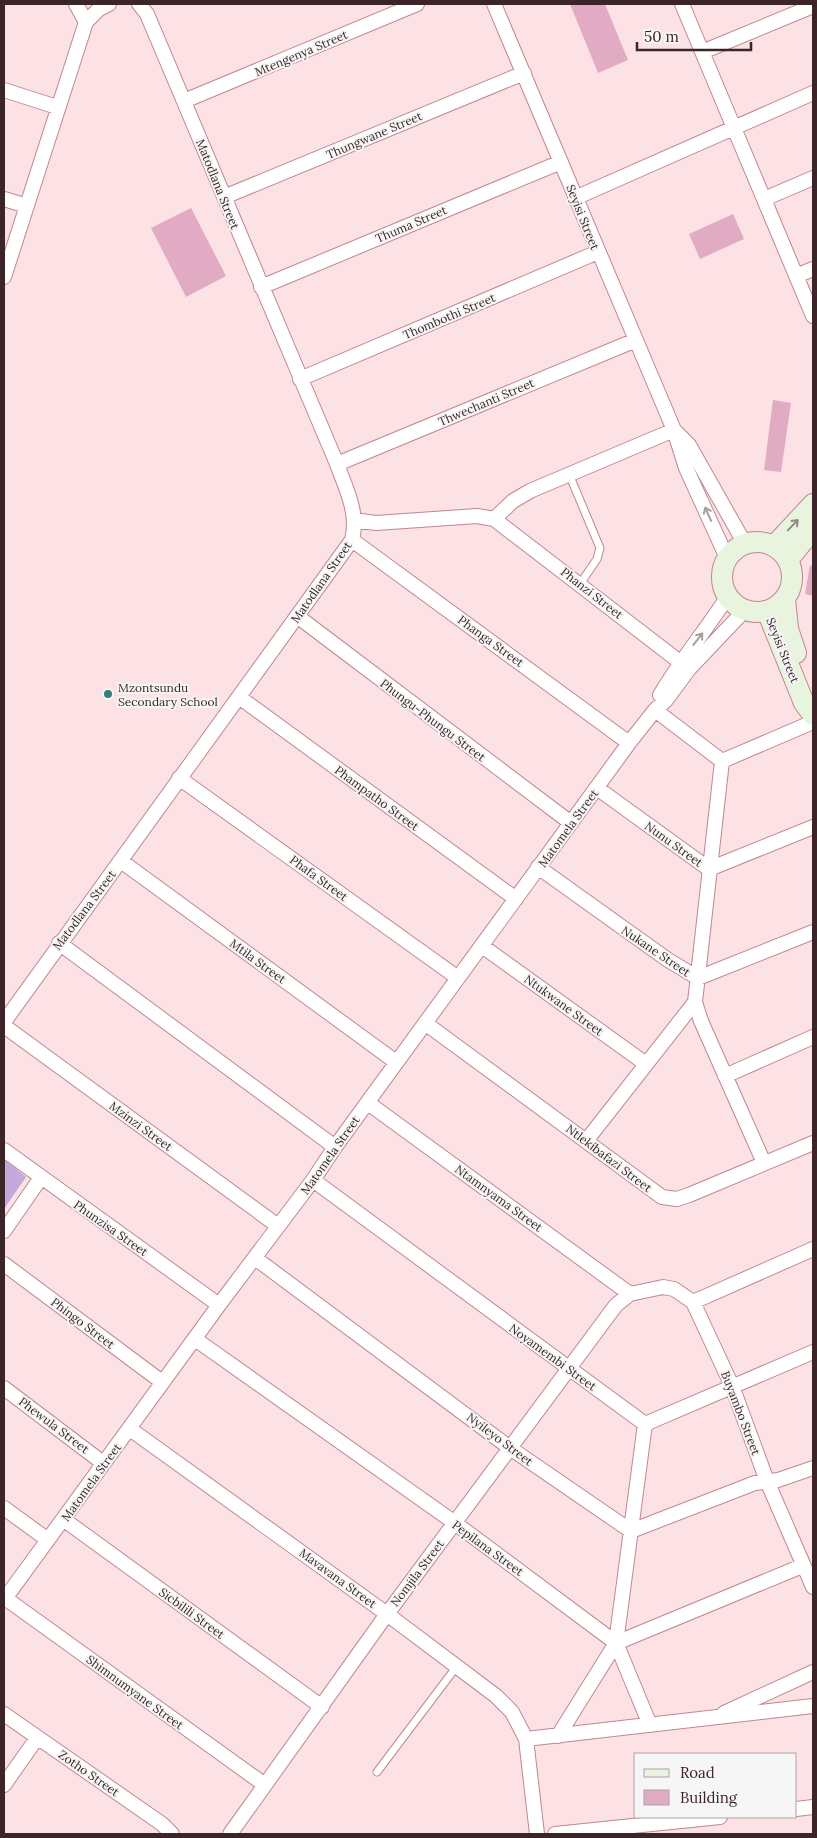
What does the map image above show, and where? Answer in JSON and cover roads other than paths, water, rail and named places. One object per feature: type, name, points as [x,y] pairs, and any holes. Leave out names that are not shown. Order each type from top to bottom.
[{"type":"street","points":[[76,4],[86,22]]},
{"type":"street","points":[[4,277],[57,107],[86,22],[109,4]]},
{"type":"street","name":"Matodlana Street","points":[[4,1022],[352,540],[354,520],[349,496],[337,464],[184,101],[141,4]]},
{"type":"street","name":"Mtengenya Street","points":[[184,101],[417,4]]},
{"type":"street","name":"Seyisi Street","points":[[494,4],[674,430],[686,468],[727,558]]},
{"type":"street","points":[[682,4],[813,316]]},
{"type":"street","points":[[702,52],[813,6]]},
{"type":"street","name":"Thungwane Street","points":[[224,198],[524,73]]},
{"type":"street","points":[[4,90],[57,107]]},
{"type":"street","points":[[575,198],[813,93]]},
{"type":"street","name":"Thuma Street","points":[[261,287],[561,162]]},
{"type":"street","points":[[764,199],[813,178]]},
{"type":"street","points":[[4,199],[27,206]]},
{"type":"street","name":"Thombothi Street","points":[[300,379],[598,252]]},
{"type":"street","points":[[796,276],[813,269]]},
{"type":"street","name":"Thwechanti Street","points":[[337,464],[636,340]]},
{"type":"street","points":[[354,520],[376,523],[476,516],[494,519],[520,496],[674,430]]},
{"type":"street","name":"Seyisi Street","points":[[674,430],[689,444],[745,544]]},
{"type":"street","points":[[774,546],[813,504]]},
{"type":"street","name":"Phanzi Street","points":[[494,519],[684,665]]},
{"type":"street","points":[[788,560],[813,529]]},
{"type":"street","name":"Phanga Street","points":[[352,540],[629,742]]},
{"type":"street","points":[[762,542],[774,546],[788,560],[793,580],[785,599],[767,611],[745,610],[735,604],[728,596],[722,573],[727,558],[738,547],[745,544],[762,542]]},
{"type":"street","name":"Matomela Street","points":[[4,1599],[130,1429],[162,1382],[313,1180],[335,1146],[516,900],[629,742],[655,710],[658,698],[684,665],[728,596]]},
{"type":"street","name":"Seyisi Street","points":[[785,599],[788,629],[813,696]]},
{"type":"street","name":"Matomela Street","points":[[684,665],[745,610]]},
{"type":"street","name":"Seyisi Street","points":[[767,611],[804,703],[813,715]]},
{"type":"street","name":"Phungu-Phungu Street","points":[[297,616],[571,823]]},
{"type":"street","name":"Phampatho Street","points":[[239,697],[516,900]]},
{"type":"street","points":[[655,710],[717,757]]},
{"type":"street","points":[[717,757],[813,722]]},
{"type":"street","points":[[717,757],[709,869],[695,1002],[700,1021],[764,1163]]},
{"type":"street","name":"Phafa Street","points":[[179,778],[458,978]]},
{"type":"street","name":"Nunu Street","points":[[597,788],[709,869],[813,827]]},
{"type":"street","name":"Mtila Street","points":[[121,861],[396,1062]]},
{"type":"street","name":"Nukane Street","points":[[538,867],[668,960],[698,978],[813,932]]},
{"type":"street","points":[[60,943],[335,1146]]},
{"type":"street","name":"Ntukwane Street","points":[[482,946],[646,1064]]},
{"type":"street","points":[[586,1141],[695,1002]]},
{"type":"street","name":"Ntlekibafazi Street","points":[[425,1023],[662,1197],[677,1198],[689,1195],[813,1143]]},
{"type":"street","name":"Mzinzi Street","points":[[4,1026],[278,1226]]},
{"type":"street","points":[[725,1076],[813,1037]]},
{"type":"street","name":"Ntamnyama Street","points":[[368,1103],[630,1294]]},
{"type":"street","name":"Phunzisa Street","points":[[4,1150],[40,1178],[219,1305]]},
{"type":"street","points":[[4,1231],[40,1178]]},
{"type":"street","name":"Noyamembi Street","points":[[313,1180],[644,1424]]},
{"type":"street","points":[[630,1294],[663,1287],[674,1289],[693,1302],[813,1249]]},
{"type":"street","name":"Nyileyo Street","points":[[255,1258],[510,1448],[631,1532]]},
{"type":"street","name":"Phingo Street","points":[[4,1264],[162,1382]]},
{"type":"street","name":"Nomjila Street","points":[[230,1834],[510,1448],[616,1305],[630,1294]]},
{"type":"street","name":"Buyambo Street","points":[[693,1302],[732,1386],[767,1481],[802,1566],[813,1584]]},
{"type":"street","name":"Pepilana Street","points":[[195,1339],[455,1524],[616,1643]]},
{"type":"street","points":[[558,1736],[616,1643],[644,1424],[813,1352]]},
{"type":"street","name":"Phewula Street","points":[[4,1388],[104,1463]]},
{"type":"street","name":"Mavavana Street","points":[[130,1429],[388,1614],[496,1696],[520,1726],[526,1739],[537,1834]]},
{"type":"street","points":[[631,1532],[754,1483],[778,1480],[813,1468]]},
{"type":"street","points":[[4,1508],[48,1540]]},
{"type":"street","name":"Sicbilili Street","points":[[63,1518],[322,1707]]},
{"type":"street","points":[[616,1643],[802,1566]]},
{"type":"street","name":"Shimnumyane Street","points":[[4,1599],[265,1785]]},
{"type":"street","points":[[616,1643],[650,1725]]},
{"type":"street","points":[[712,1718],[813,1672]]},
{"type":"street","points":[[526,1739],[813,1706]]},
{"type":"street","name":"Zotho Street","points":[[4,1714],[162,1824],[172,1834]]},
{"type":"street","points":[[4,1785],[37,1738]]},
{"type":"street","points":[[797,1809],[813,1807]]},
{"type":"street","points":[[555,1834],[710,1818]]},
{"type":"lane","points":[[569,474],[600,548],[597,559],[580,584]]},
{"type":"lane","points":[[377,1772],[457,1666]]},
{"type":"place","name":"Mzontsundu Secondary School","points":[[108,694]]}]
